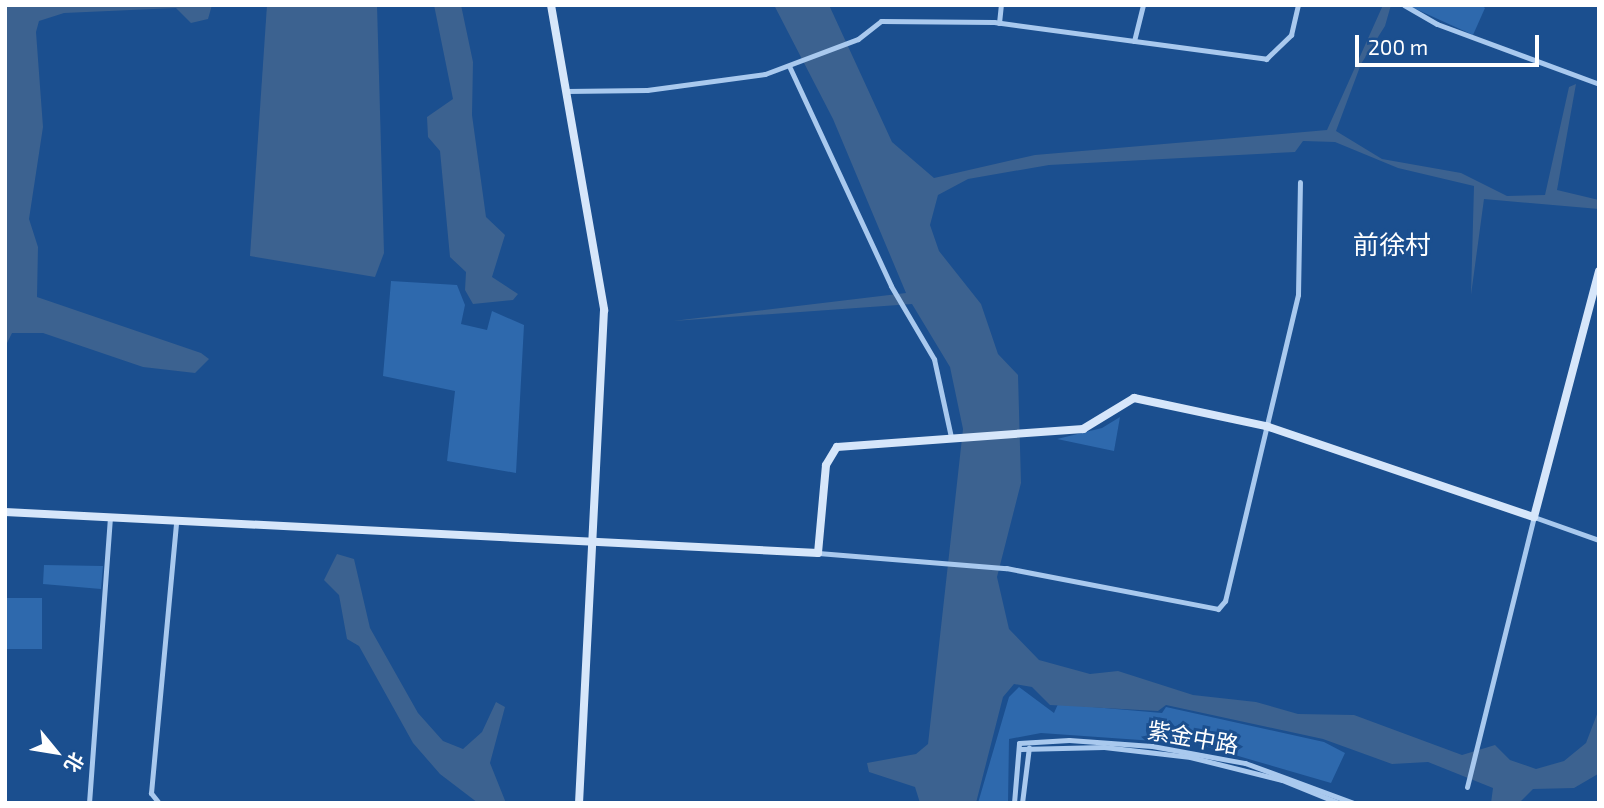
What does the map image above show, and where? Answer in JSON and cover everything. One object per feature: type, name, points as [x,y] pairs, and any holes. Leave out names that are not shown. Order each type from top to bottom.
[{"type":"street","points":[[551,5],[602,282],[593,544],[579,803]]},
{"type":"street","points":[[999,23],[1001,5]]},
{"type":"street","points":[[1134,41],[1143,5]]},
{"type":"street","points":[[566,91],[647,90],[793,67],[858,39],[881,21],[999,23],[1266,59],[1291,35],[1298,5]]},
{"type":"street","points":[[1404,5],[1437,24],[1599,84]]},
{"type":"street","points":[[793,67],[891,286],[934,359],[953,437]]},
{"type":"street","points":[[5,512],[176,523],[946,560],[1006,568],[1218,609],[1266,426],[1303,262],[1300,181]]},
{"type":"street","points":[[1467,787],[1599,271]]},
{"type":"street","points":[[818,553],[826,465],[838,447],[1025,434],[1099,425],[1134,398],[1266,426],[1599,540]]},
{"type":"street","points":[[89,803],[110,519]]},
{"type":"street","points":[[159,803],[151,793],[176,523]]},
{"type":"street","name":"紫金中路","points":[[1014,803],[1020,746],[1105,742],[1206,754],[1290,776],[1354,803]]},
{"type":"street","points":[[1022,803],[1028,745]]},
{"type":"street","name":"紫金中路","points":[[1028,745],[1104,747],[1190,757],[1260,774],[1339,803]]},
{"type":"shaded area","points":[[5,5],[212,5],[208,19],[191,23],[176,8],[64,13],[39,21],[36,32],[43,127],[29,219],[38,247],[37,297],[201,353],[209,359],[195,373],[143,367],[43,333],[12,333],[5,347]]},
{"type":"shaded area","points":[[267,5],[377,5],[384,253],[375,277],[250,256]]},
{"type":"shaded area","points":[[434,5],[461,5],[473,62],[472,115],[486,217],[505,235],[492,277],[518,294],[513,300],[473,304],[465,290],[466,272],[450,257],[440,151],[428,137],[427,117],[453,99]]},
{"type":"shaded area","points":[[774,5],[829,5],[892,142],[934,178],[1035,155],[1327,130],[1383,5],[1391,5],[1385,26],[1361,64],[1336,131],[1382,159],[1461,173],[1507,196],[1545,195],[1569,87],[1576,84],[1557,190],[1599,200],[1599,209],[1484,199],[1471,295],[1474,186],[1398,168],[1335,142],[1303,141],[1295,152],[1049,165],[968,179],[938,195],[930,225],[939,251],[981,304],[998,354],[1018,375],[1021,483],[997,577],[1009,629],[1039,660],[1090,674],[1118,671],[1193,695],[1256,702],[1298,714],[1354,715],[1462,755],[1495,745],[1510,760],[1536,769],[1564,761],[1586,743],[1599,709],[1598,774],[1574,788],[1533,789],[1519,803],[1491,803],[1493,788],[1428,762],[1392,764],[1323,739],[1166,705],[1158,711],[1050,705],[1032,687],[1014,684],[1003,697],[976,803],[920,803],[915,787],[869,772],[867,763],[916,754],[928,744],[963,429],[950,367],[912,304],[673,321],[906,293],[833,119]]},
{"type":"shaded area","points":[[1407,5],[1481,5],[1485,8],[1473,35]]},
{"type":"shaded area","points":[[391,281],[457,285],[465,305],[461,324],[487,330],[492,311],[524,325],[516,473],[447,461],[455,391],[383,376]]},
{"type":"shaded area","points":[[1120,417],[1114,451],[1057,439],[1102,428]]},
{"type":"shaded area","points":[[337,554],[354,559],[370,628],[418,713],[443,741],[463,749],[482,732],[496,702],[505,707],[490,763],[506,803],[478,803],[440,774],[413,743],[359,646],[347,639],[339,595],[324,580]]},
{"type":"shaded area","points":[[44,565],[103,566],[101,589],[43,584]]},
{"type":"shaded area","points":[[5,598],[42,598],[42,649],[5,649]]},
{"type":"shaded area","points":[[1019,687],[1054,713],[1058,704],[1162,713],[1166,707],[1324,742],[1345,753],[1331,783],[1197,744],[1041,733],[1009,739],[1008,803],[978,803],[1009,697]]},
{"type":"district","name":"前徐村","points":[[1392,244]]}]
